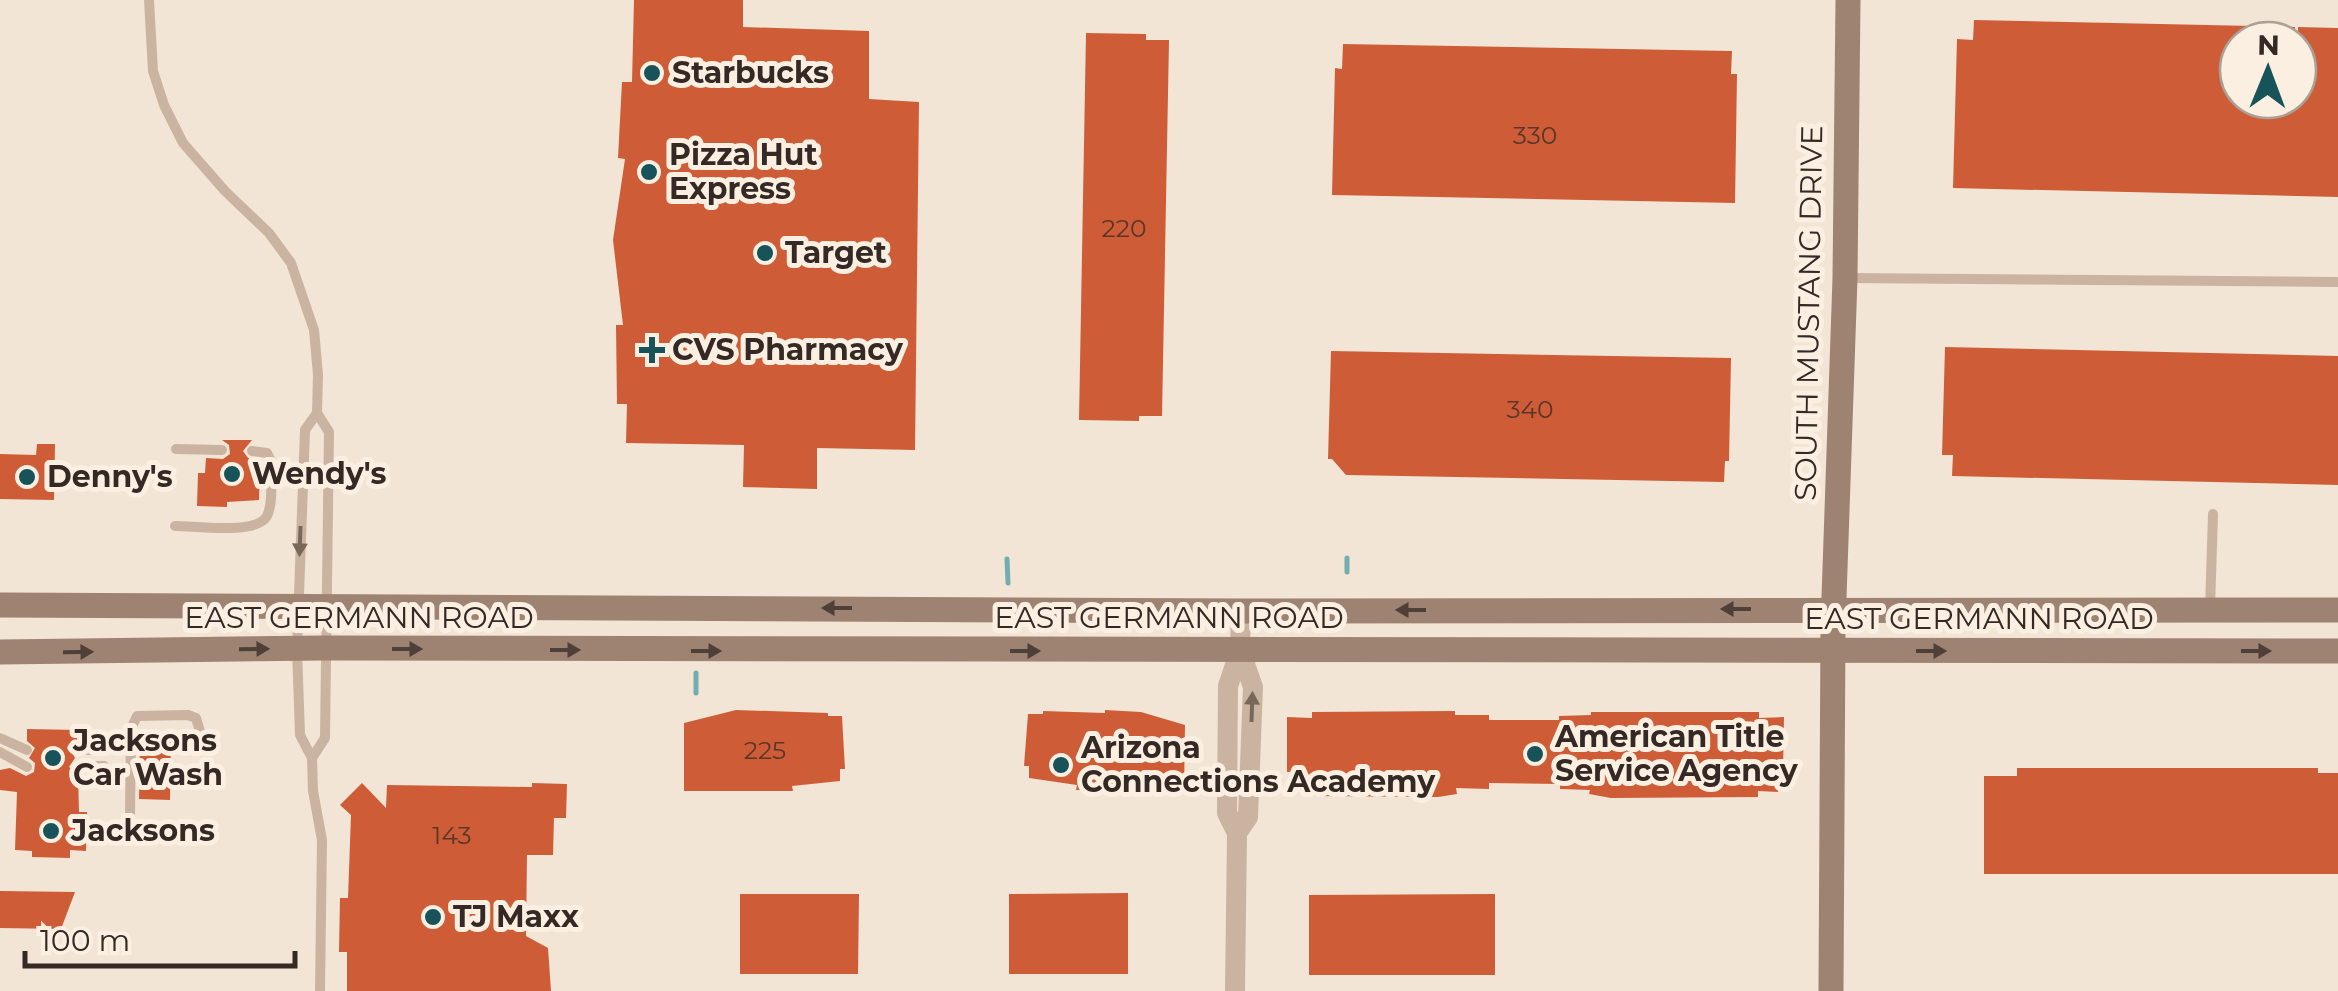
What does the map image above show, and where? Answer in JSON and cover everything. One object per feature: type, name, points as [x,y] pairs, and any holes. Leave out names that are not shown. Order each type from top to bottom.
[{"type":"main road","name":"SOUTH MUSTANG DRIVE","points":[[1832,991],[1833,629],[1846,278],[1848,0]]},
{"type":"main road","name":"EAST GERMANN ROAD","points":[[0,605],[1241,611],[1833,629],[2338,651]]},
{"type":"main road","name":"EAST GERMANN ROAD","points":[[0,652],[324,648],[1240,650],[1833,629],[2210,609],[2338,610]]},
{"type":"street","points":[[1235,991],[1238,833],[1248,817],[1252,687],[1240,650],[1241,611]]},
{"type":"lane","points":[[149,0],[153,70],[164,105],[183,143],[269,233],[291,264],[314,330],[318,413],[329,432],[325,738],[312,758]]},
{"type":"lane","points":[[1846,278],[2338,282]]},
{"type":"lane","points":[[318,413],[304,430],[297,649],[300,734],[312,758],[313,791],[322,840],[320,991]]},
{"type":"lane","points":[[176,449],[222,450]]},
{"type":"lane","points":[[175,526],[252,528],[263,521],[269,512],[271,461],[267,453],[252,451]]},
{"type":"lane","points":[[2210,609],[2214,514]]},
{"type":"lane","points":[[130,814],[130,729],[136,716],[188,715],[196,718],[202,738]]},
{"type":"lane","points":[[0,738],[27,750]]},
{"type":"lane","points":[[78,750],[104,750]]},
{"type":"lane","points":[[0,752],[27,766]]},
{"type":"lane","points":[[78,766],[104,766]]},
{"type":"building","name":"Target","points":[[634,0],[743,0],[743,27],[869,31],[869,99],[919,102],[915,450],[817,448],[817,489],[743,487],[744,445],[626,443],[627,404],[617,404],[616,325],[623,325],[613,240],[625,159],[618,158],[622,82],[632,82]]},
{"type":"building","points":[[1974,20],[2218,25],[2218,120],[2318,120],[2318,28],[2338,28],[2338,197],[1953,188],[1957,39],[1973,40]]},
{"type":"building","points":[[1086,33],[1146,34],[1146,40],[1169,40],[1162,416],[1139,416],[1139,421],[1079,420]]},
{"type":"building","points":[[1343,44],[1732,51],[1731,74],[1737,74],[1735,203],[1332,195],[1335,68],[1342,69]]},
{"type":"building","points":[[1945,347],[2338,356],[2338,485],[1952,476],[1953,455],[1942,455]]},
{"type":"building","points":[[1331,351],[1731,358],[1729,461],[1725,461],[1724,482],[1346,475],[1328,459]]},
{"type":"building","points":[[222,440],[252,440],[243,451],[248,458],[260,461],[259,500],[227,502],[227,507],[197,506],[198,473],[205,473],[206,458],[223,459],[230,454],[229,445]]},
{"type":"building","name":"Denny's","points":[[37,444],[55,444],[54,500],[0,499],[0,454],[36,455]]},
{"type":"building","points":[[736,710],[842,716],[845,769],[840,769],[840,781],[792,786],[793,791],[684,791],[684,723]]},
{"type":"building","name":"American Title Service Agency","points":[[1455,711],[1455,715],[1489,715],[1489,720],[1559,720],[1559,716],[1591,712],[1759,712],[1759,718],[1784,717],[1783,773],[1777,773],[1778,792],[1758,791],[1758,797],[1611,798],[1589,794],[1590,790],[1560,789],[1560,784],[1489,783],[1489,789],[1456,788],[1457,794],[1438,797],[1312,796],[1312,792],[1293,792],[1294,772],[1287,772],[1287,717],[1312,718],[1312,712]]},
{"type":"building","points":[[1141,712],[1185,725],[1184,793],[1076,790],[1077,785],[1029,778],[1029,766],[1024,766],[1028,714]]},
{"type":"building","points":[[27,729],[79,730],[79,741],[70,749],[75,758],[69,767],[78,775],[79,812],[87,812],[86,851],[70,850],[70,858],[32,857],[32,851],[15,850],[17,792],[0,790],[0,770],[10,768],[26,776],[34,772],[35,763],[29,758],[35,748],[27,741]]},
{"type":"building","points":[[140,735],[171,735],[170,800],[139,799]]},
{"type":"building","points":[[2017,768],[2318,768],[2318,773],[2338,773],[2338,874],[1984,874],[1984,776],[2017,776]]},
{"type":"building","points":[[362,783],[386,808],[387,785],[567,784],[566,818],[554,818],[553,855],[527,855],[526,936],[548,948],[551,991],[347,991],[347,952],[339,952],[340,898],[348,898],[351,815],[340,805]]},
{"type":"building","points":[[0,891],[75,892],[61,929],[0,928]]},
{"type":"building","points":[[1128,893],[1128,974],[1009,974],[1009,894]]},
{"type":"building","points":[[740,894],[859,894],[858,974],[740,974]]},
{"type":"building","points":[[1495,894],[1495,975],[1309,975],[1309,895]]},
{"type":"waterway","points":[[1347,558],[1347,572]]},
{"type":"waterway","points":[[1007,559],[1008,583]]},
{"type":"waterway","points":[[696,673],[696,693]]},
{"type":"place","name":"Starbucks","points":[[652,73]]},
{"type":"place","name":"Pizza Hut Express","points":[[649,172]]},
{"type":"place","name":"Target","points":[[765,253]]},
{"type":"place","name":"CVS Pharmacy","points":[[652,350]]},
{"type":"place","name":"Wendy's","points":[[232,474]]},
{"type":"place","name":"Denny's","points":[[27,477]]},
{"type":"place","name":"American Title Service Agency","points":[[1535,754]]},
{"type":"place","name":"Jacksons Car Wash","points":[[53,758]]},
{"type":"place","name":"Arizona Connections Academy","points":[[1061,765]]},
{"type":"place","name":"Jacksons","points":[[51,831]]},
{"type":"place","name":"TJ Maxx","points":[[433,917]]}]
